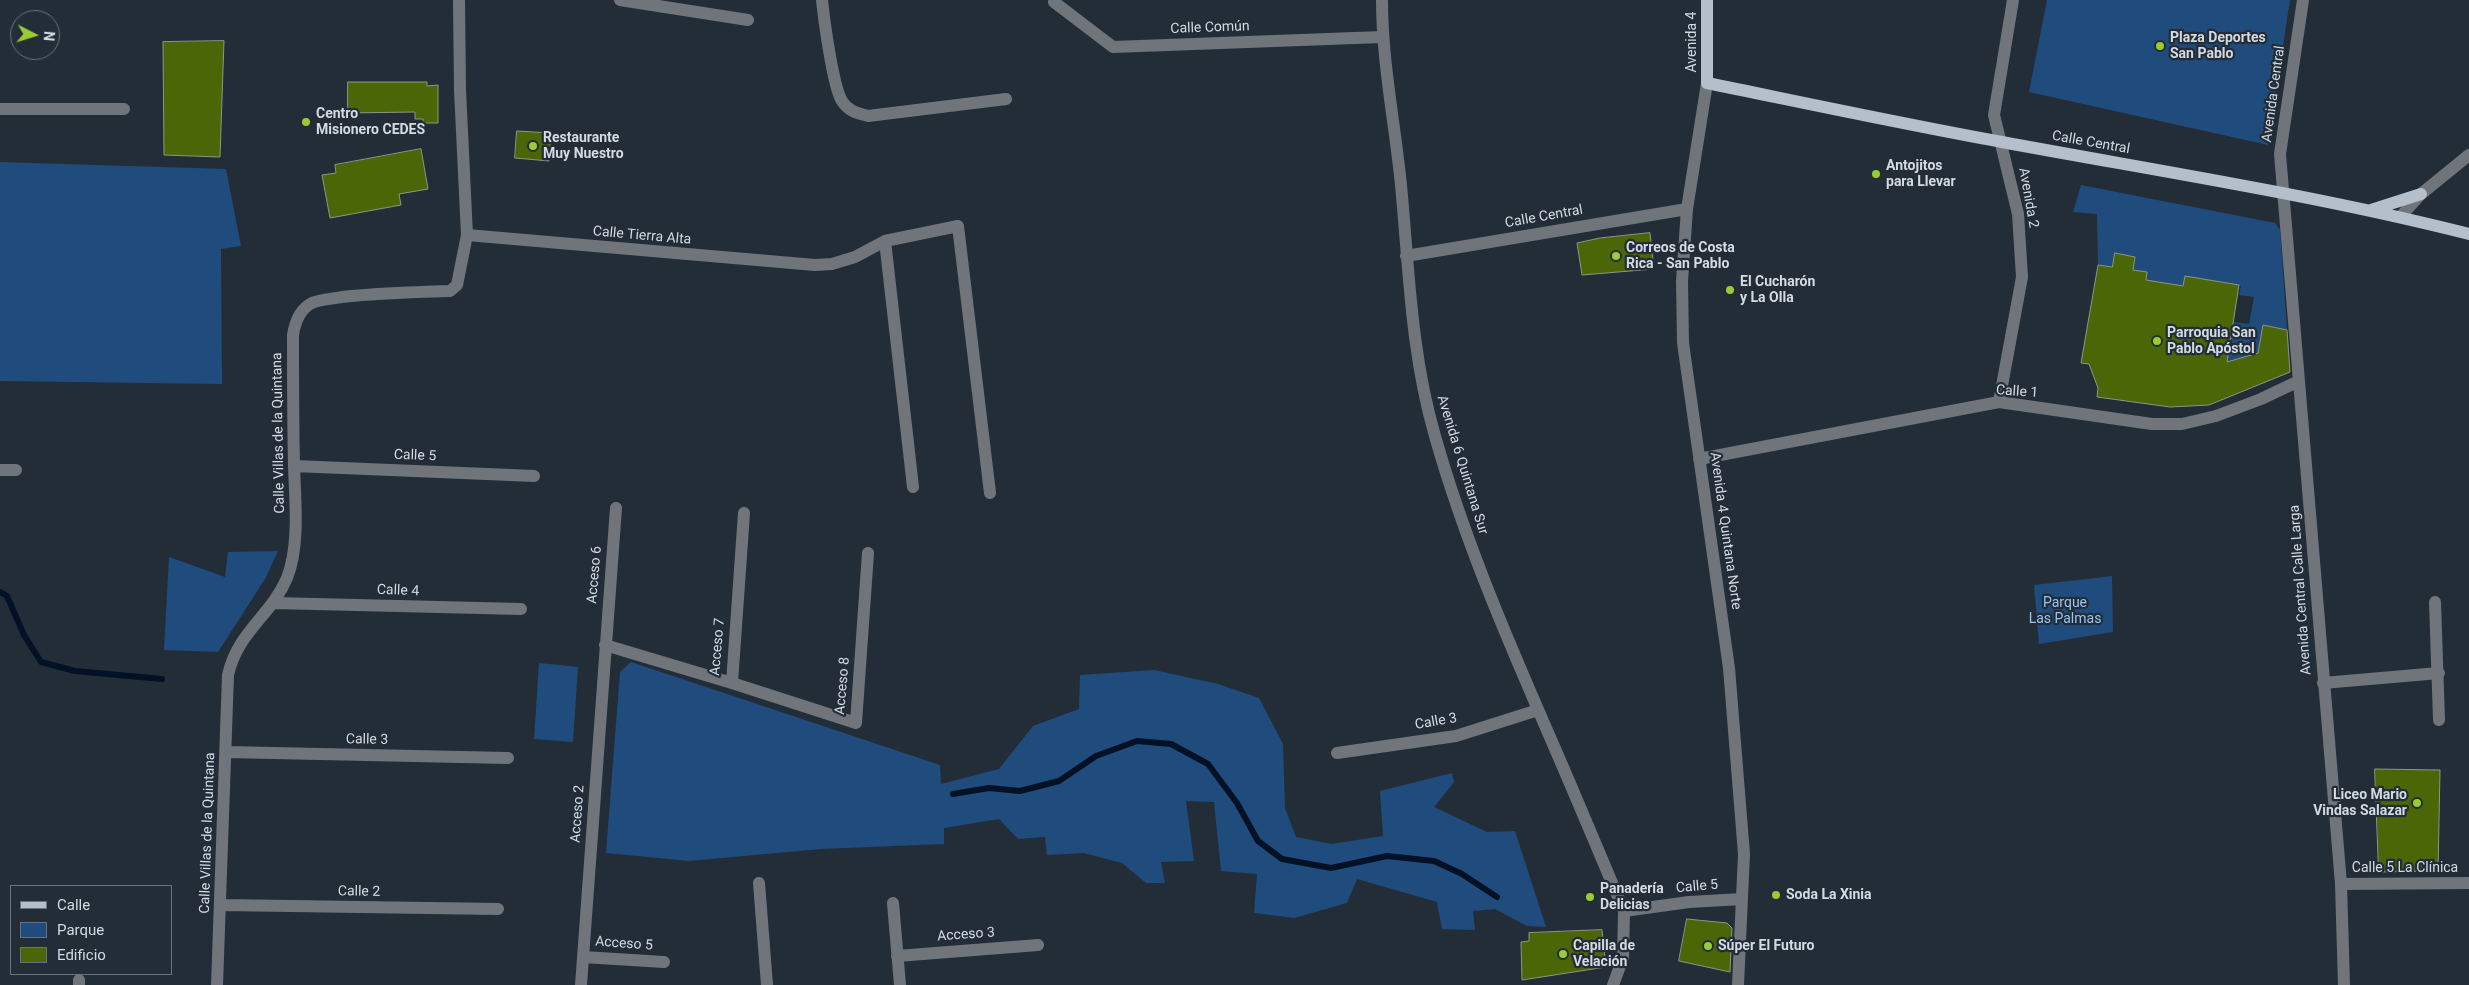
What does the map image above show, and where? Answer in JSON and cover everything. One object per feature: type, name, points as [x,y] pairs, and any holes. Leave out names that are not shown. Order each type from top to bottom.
[{"type":"main road","name":"Avenida 4","points":[[1707,0],[1707,83]]},
{"type":"main road","name":"Calle Central","points":[[1707,83],[2002,142],[2283,192],[2401,216],[2469,234]]},
{"type":"main road","points":[[2369,210],[2421,194]]},
{"type":"street","name":"Calle Villas de la Quintana","points":[[218,985],[228,675],[232,658],[247,632],[274,603],[287,577],[296,530],[293,334],[295,323],[303,310],[311,303],[371,294],[450,291],[457,285],[467,235],[460,90],[459,0]]},
{"type":"street","points":[[620,0],[748,20]]},
{"type":"street","points":[[822,0],[834,72],[842,100],[853,113],[868,116],[1006,99]]},
{"type":"street","name":"Avenida 6 Quintana Sur","points":[[1382,0],[1382,37],[1401,187],[1406,256],[1420,373],[1434,435],[1459,514],[1492,604],[1624,911]]},
{"type":"street","name":"Avenida 2","points":[[1999,402],[2022,277],[2018,214],[1994,115],[2013,0]]},
{"type":"street","name":"Avenida Central","points":[[2283,192],[2280,154],[2303,0]]},
{"type":"street","name":"Calle Común","points":[[1054,2],[1113,47],[1382,37]]},
{"type":"street","name":"Avenida 4 Quintana Norte","points":[[1707,83],[1687,208],[1682,281],[1683,342],[1729,668],[1744,854],[1738,985]]},
{"type":"street","points":[[0,109],[124,109]]},
{"type":"street","points":[[2401,216],[2421,194],[2469,155]]},
{"type":"street","name":"Avenida Central Calle Larga","points":[[2283,192],[2341,884],[2344,985]]},
{"type":"street","name":"Calle Central","points":[[1406,256],[1687,208]]},
{"type":"street","name":"Calle Tierra Alta","points":[[467,235],[815,265],[832,264],[855,257],[884,241],[958,226],[990,492]]},
{"type":"street","points":[[884,241],[913,487]]},
{"type":"street","name":"Calle 1","points":[[1699,459],[1999,402],[2152,424],[2182,424],[2216,416],[2261,399],[2299,381]]},
{"type":"street","name":"Calle 5","points":[[294,466],[534,476]]},
{"type":"street","points":[[0,470],[16,470]]},
{"type":"street","name":"Acceso 6","points":[[605,645],[616,508]]},
{"type":"street","name":"Acceso 7","points":[[605,645],[732,683],[744,513]]},
{"type":"street","name":"Acceso 8","points":[[732,683],[856,723],[868,553]]},
{"type":"street","points":[[2435,602],[2440,720]]},
{"type":"street","name":"Calle 4","points":[[274,603],[520,609]]},
{"type":"street","name":"Acceso 2","points":[[581,985],[605,645]]},
{"type":"street","points":[[2323,683],[2439,673]]},
{"type":"street","name":"Calle 3","points":[[1337,752],[1456,736],[1538,710]]},
{"type":"street","name":"Calle 3","points":[[226,752],[508,758]]},
{"type":"street","points":[[759,883],[767,985]]},
{"type":"street","name":"Calle 5 La Clínica","points":[[2341,884],[2469,883]]},
{"type":"street","name":"Calle 5","points":[[1624,911],[1689,902],[1742,899]]},
{"type":"street","points":[[893,903],[900,985]]},
{"type":"street","name":"Calle 2","points":[[220,905],[498,909]]},
{"type":"street","points":[[1613,985],[1623,958],[1624,911]]},
{"type":"street","name":"Acceso 3","points":[[897,956],[1038,945]]},
{"type":"street","name":"Acceso 5","points":[[583,957],[664,962]]},
{"type":"green space","name":"Plaza Deportes San Pablo","points":[[2047,0],[2290,0],[2268,145],[2029,92]]},
{"type":"green space","points":[[0,162],[226,169],[241,246],[221,249],[222,384],[0,381]]},
{"type":"green space","points":[[2081,185],[2275,223],[2280,230],[2287,330],[2263,325],[2258,353],[2244,357],[2226,369],[2233,322],[2249,324],[2254,297],[2239,295],[2241,286],[2185,276],[2183,286],[2146,280],[2146,272],[2133,270],[2135,257],[2112,267],[2098,265],[2097,214],[2073,212]]},
{"type":"green space","points":[[278,551],[265,579],[218,652],[164,650],[169,557],[225,577],[228,552]]},
{"type":"green space","name":"Parque Las Palmas","points":[[2112,576],[2113,632],[2039,644],[2034,585]]},
{"type":"green space","points":[[631,662],[940,765],[941,784],[999,769],[1033,726],[1079,709],[1080,675],[1154,670],[1218,684],[1259,698],[1283,744],[1285,808],[1296,837],[1331,844],[1383,836],[1380,791],[1452,773],[1454,782],[1434,807],[1487,832],[1515,831],[1546,927],[1527,926],[1495,909],[1473,911],[1475,930],[1442,929],[1437,902],[1357,879],[1347,903],[1294,918],[1254,913],[1257,874],[1221,871],[1214,802],[1186,801],[1194,861],[1161,862],[1165,883],[1146,883],[1122,863],[1084,853],[1047,855],[1045,837],[1018,839],[999,819],[944,828],[944,844],[821,849],[689,861],[606,853],[620,672]]},
{"type":"green space","points":[[539,663],[578,667],[573,742],[534,739]]},
{"type":"building","points":[[224,41],[220,157],[164,155],[163,42]]},
{"type":"building","points":[[348,82],[427,82],[427,86],[438,85],[438,123],[423,123],[423,119],[415,119],[415,112],[348,113]]},
{"type":"building","name":"Restaurante Muy Nuestro","points":[[517,131],[551,133],[549,161],[515,158]]},
{"type":"building","points":[[421,149],[428,189],[399,194],[401,205],[330,218],[322,175],[336,173],[335,165]]},
{"type":"building","name":"Correos de Costa Rica - San Pablo","points":[[1650,233],[1654,269],[1582,275],[1577,243],[1600,238]]},
{"type":"building","name":"Parroquia San Pablo Apóstol","points":[[2115,253],[2135,257],[2133,270],[2147,272],[2146,280],[2183,286],[2185,276],[2239,285],[2227,362],[2258,353],[2263,325],[2287,330],[2290,372],[2209,405],[2170,407],[2097,397],[2098,388],[2089,364],[2081,363],[2098,265],[2112,267]]},
{"type":"building","points":[[2375,769],[2440,770],[2438,871],[2379,872]]},
{"type":"building","name":"Súper El Futuro","points":[[1687,919],[1727,923],[1732,928],[1730,972],[1679,961]]},
{"type":"building","name":"Capilla de Velación","points":[[1602,930],[1606,967],[1522,980],[1521,942],[1529,941],[1529,933]]},
{"type":"waterway","points":[[0,592],[7,596],[24,635],[41,662],[75,671],[162,679]]},
{"type":"waterway","points":[[953,794],[989,788],[1020,791],[1059,781],[1096,756],[1137,741],[1171,744],[1208,764],[1237,803],[1258,841],[1282,859],[1331,868],[1387,856],[1434,861],[1462,874],[1497,897]]},
{"type":"place","name":"Plaza Deportes San Pablo","points":[[2160,46]]},
{"type":"place","name":"Centro Misionero CEDES","points":[[306,122]]},
{"type":"place","name":"Restaurante Muy Nuestro","points":[[533,146]]},
{"type":"place","name":"Antojitos para Llevar","points":[[1876,174]]},
{"type":"place","name":"Correos de Costa Rica - San Pablo","points":[[1616,256]]},
{"type":"place","name":"El Cucharón y La Olla","points":[[1730,290]]},
{"type":"place","name":"Parroquia San Pablo Apóstol","points":[[2157,341]]},
{"type":"place","name":"Liceo Mario Vindas Salazar","points":[[2417,803]]},
{"type":"place","name":"Soda La Xinia","points":[[1776,895]]},
{"type":"place","name":"Panadería Delicias","points":[[1590,897]]},
{"type":"place","name":"Súper El Futuro","points":[[1708,946]]},
{"type":"place","name":"Capilla de Velación","points":[[1563,954]]}]
